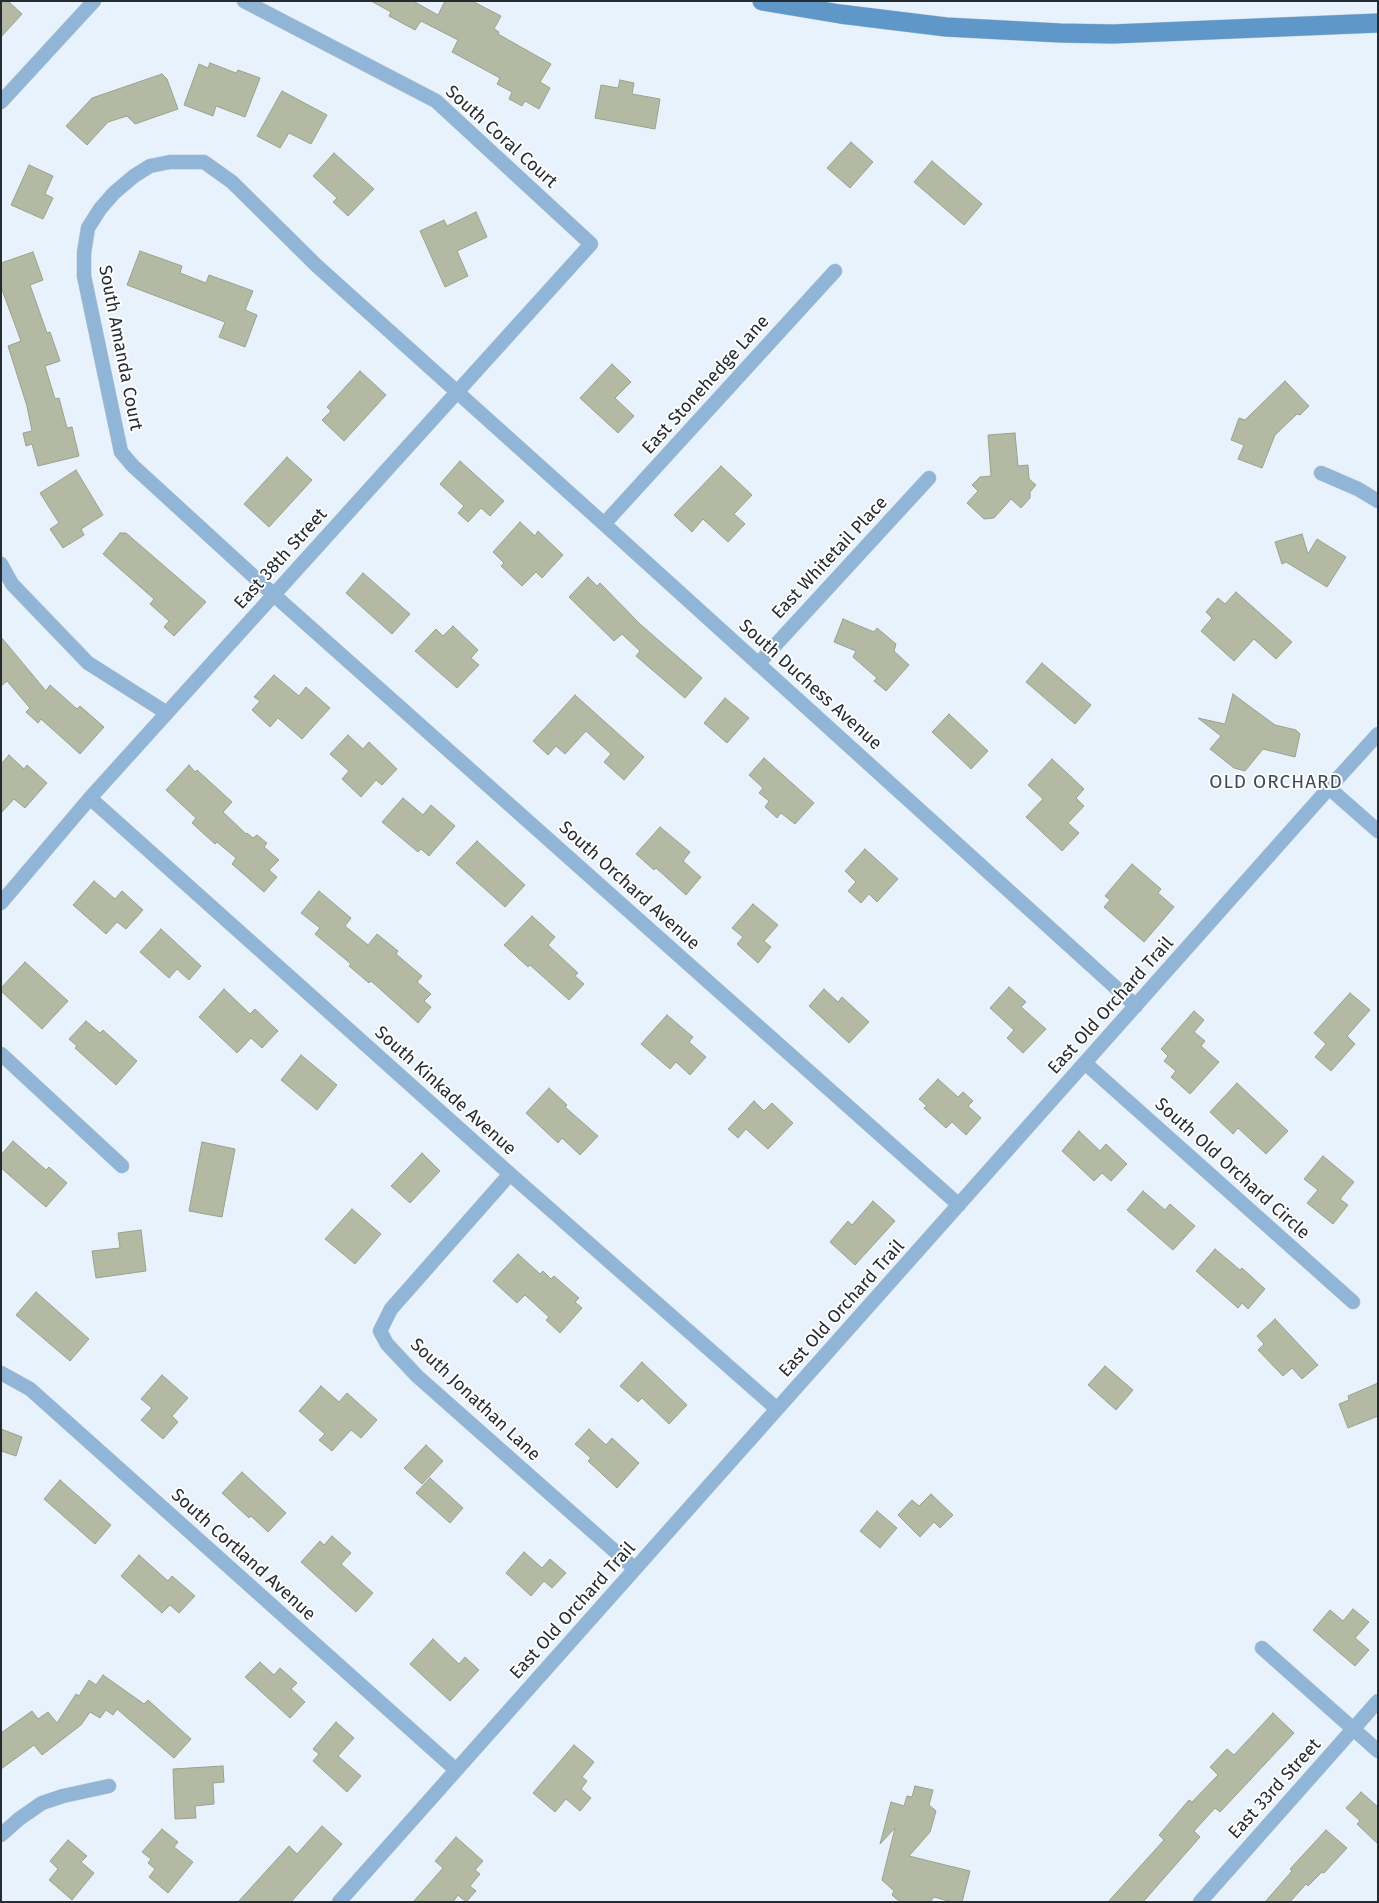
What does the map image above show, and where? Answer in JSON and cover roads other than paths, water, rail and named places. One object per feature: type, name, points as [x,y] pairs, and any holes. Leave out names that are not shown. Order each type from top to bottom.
[{"type":"main road","points":[[762,1],[840,14],[937,26],[1060,33],[1123,33],[1378,23]]},
{"type":"street","points":[[1,102],[94,1]]},
{"type":"street","name":"South Coral Court","points":[[244,1],[436,101],[591,244]]},
{"type":"street","name":"South Amanda Court","points":[[274,595],[133,466],[121,452],[84,276],[84,253],[88,228],[100,208],[134,176],[150,166],[170,162],[204,162],[232,182],[317,266],[457,392]]},
{"type":"street","name":"East 38th Street","points":[[1,903],[90,798],[591,244]]},
{"type":"street","name":"East Stonehedge Lane","points":[[604,524],[835,271]]},
{"type":"street","name":"South Duchess Avenue","points":[[457,392],[1136,1006]]},
{"type":"street","points":[[1321,473],[1378,500]]},
{"type":"street","name":"East Whitetail Place","points":[[758,664],[929,478]]},
{"type":"street","points":[[1,564],[12,584],[88,663],[167,714]]},
{"type":"street","name":"South Orchard Avenue","points":[[274,595],[959,1205]]},
{"type":"street","name":"East Old Orchard Trail","points":[[339,1902],[1378,734]]},
{"type":"street","points":[[1329,788],[1378,831]]},
{"type":"street","name":"South Kinkade Avenue","points":[[90,798],[510,1174],[777,1409]]},
{"type":"street","points":[[1,1054],[122,1166]]},
{"type":"street","name":"South Old Orchard Circle","points":[[1085,1063],[1353,1302]]},
{"type":"street","name":"South Jonathan Lane","points":[[510,1174],[391,1309],[380,1331],[387,1344],[417,1376],[635,1570]]},
{"type":"street","name":"South Cortland Avenue","points":[[1,1373],[30,1389],[456,1770]]},
{"type":"street","points":[[1262,1648],[1352,1730],[1378,1751]]},
{"type":"street","name":"East 33rd Street","points":[[1200,1902],[1378,1701]]},
{"type":"street","points":[[1,1836],[19,1819],[42,1803],[63,1796],[110,1786]]},
{"type":"district","name":"OLD ORCHARD","points":[[1276,783]]}]
